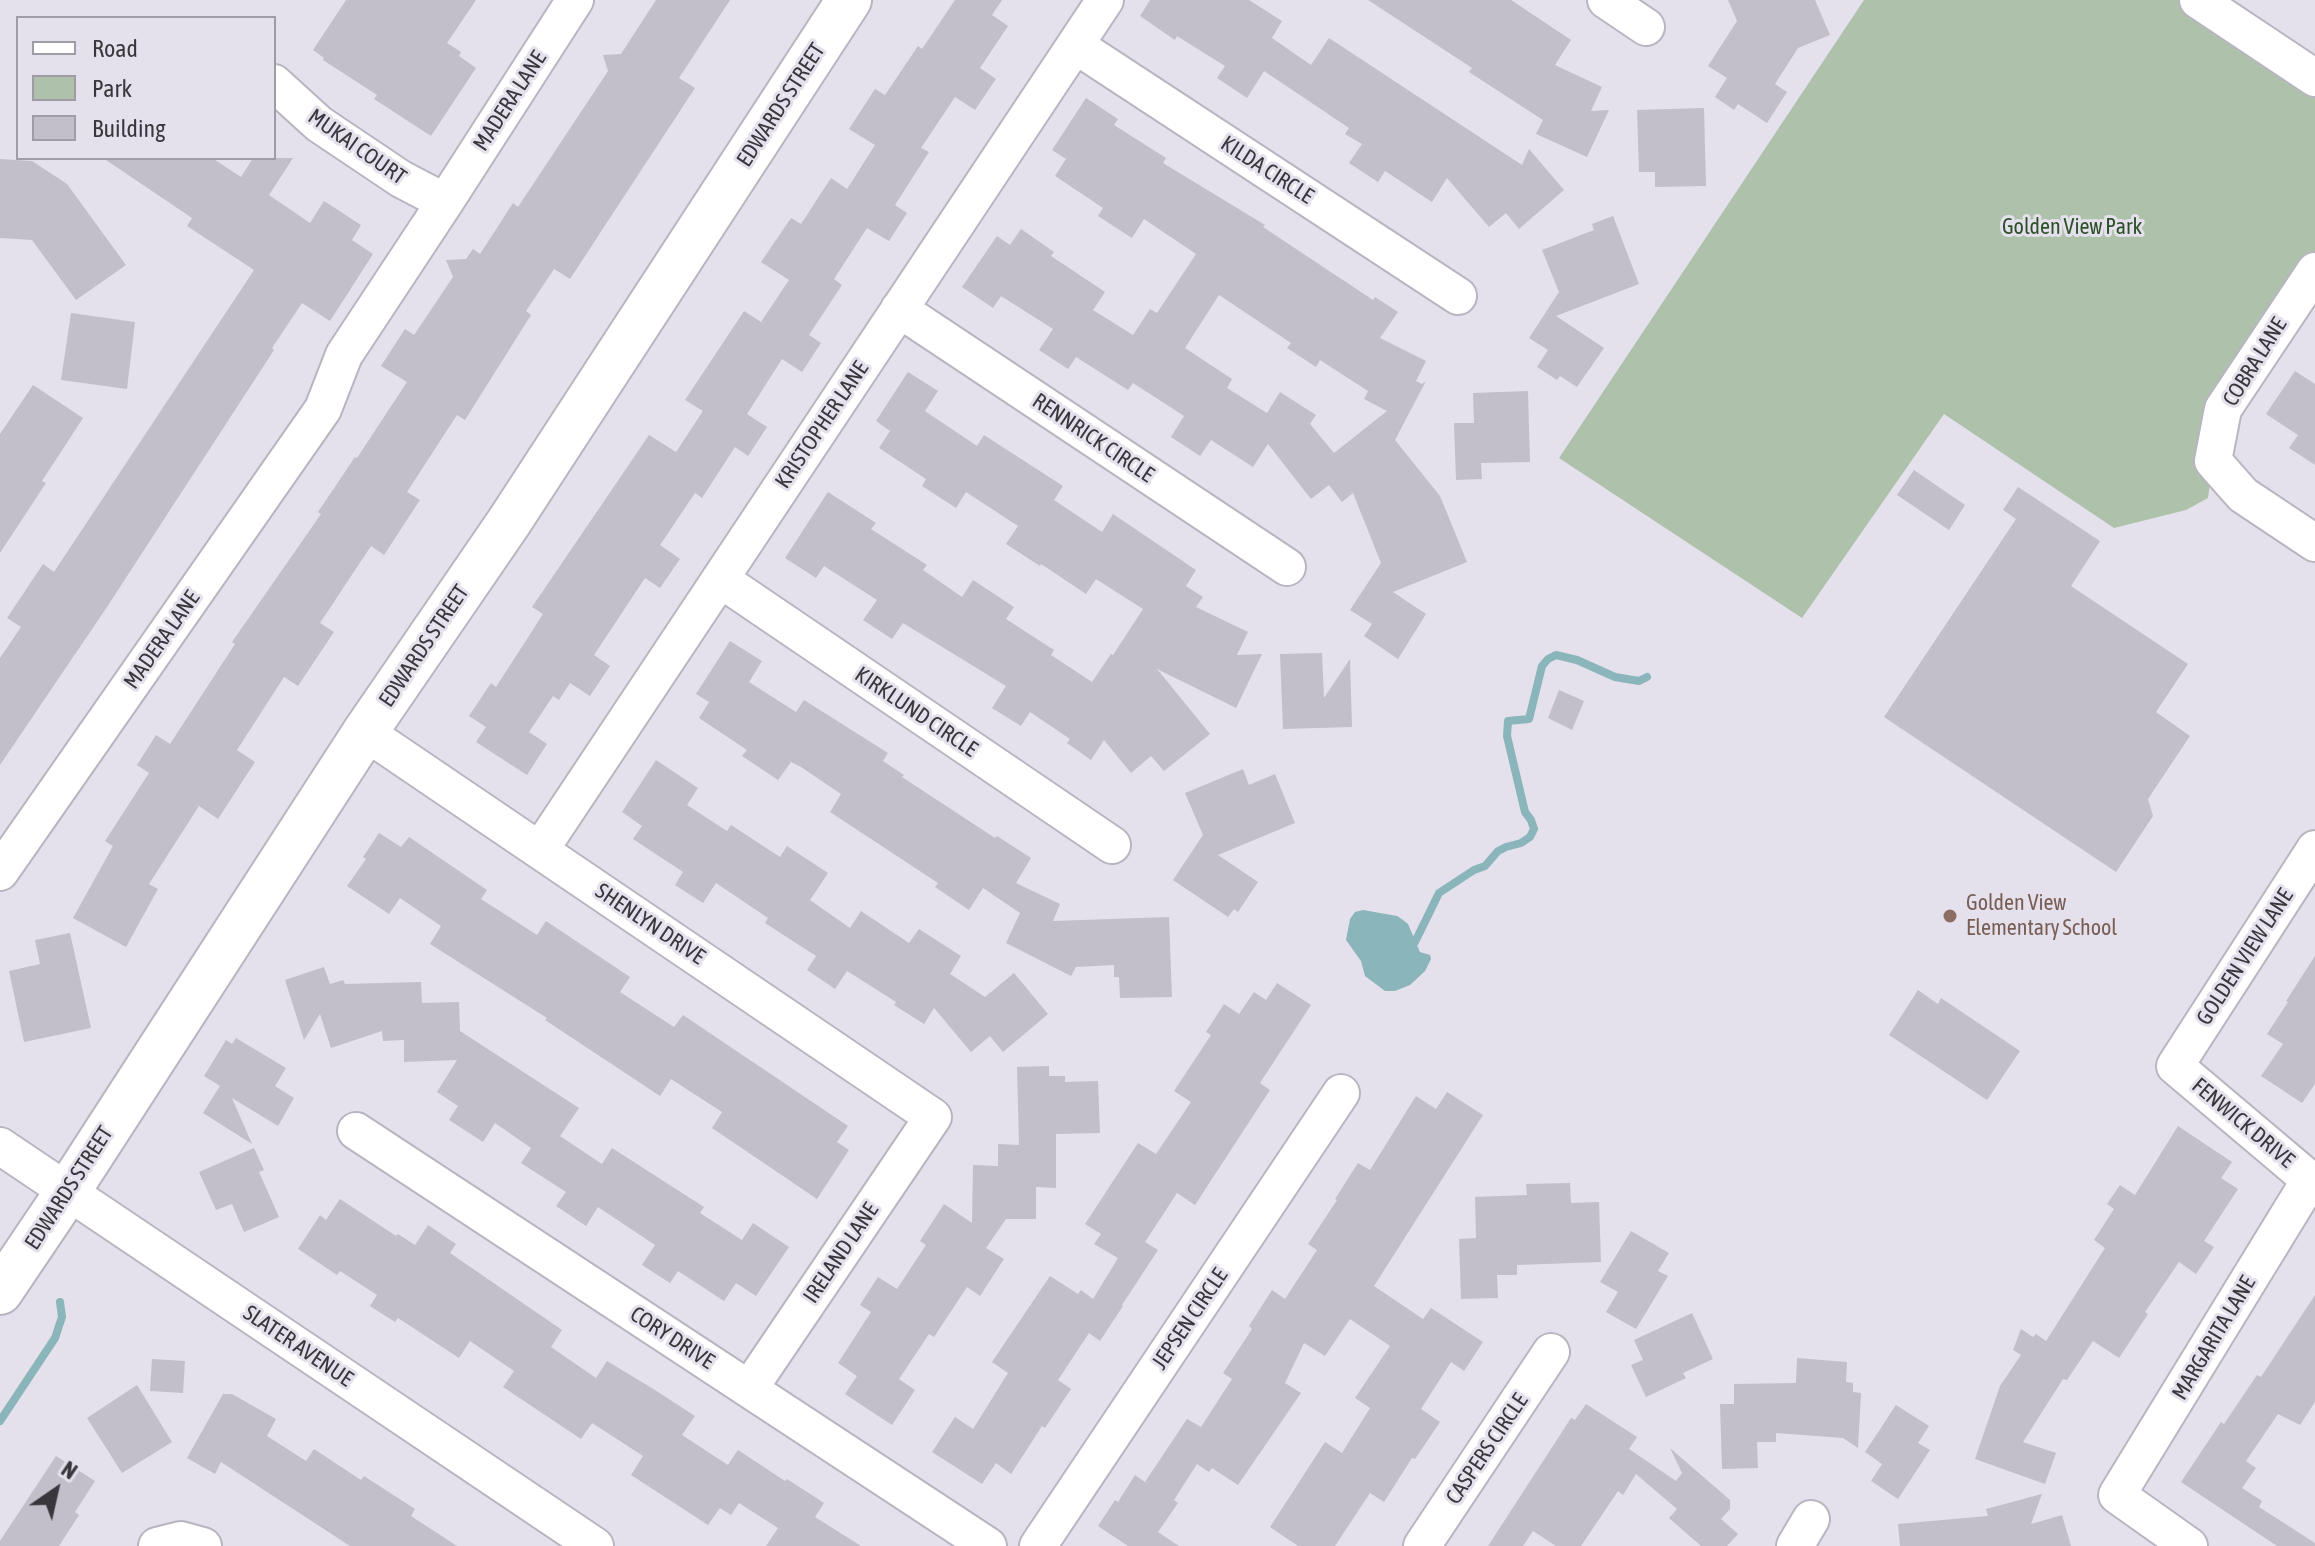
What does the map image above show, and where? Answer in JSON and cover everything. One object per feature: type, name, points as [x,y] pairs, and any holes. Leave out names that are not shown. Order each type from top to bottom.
[{"type":"main road","name":"EDWARDS STREET","points":[[0,1292],[365,732],[509,522],[849,0]]},
{"type":"street","name":"MADERA LANE","points":[[0,872],[323,409],[344,355],[575,0]]},
{"type":"street","name":"KRISTOPHER LANE","points":[[540,850],[1105,0]]},
{"type":"street","points":[[1606,0],[1646,27]]},
{"type":"street","points":[[2198,0],[2315,78]]},
{"type":"street","name":"KILDA CIRCLE","points":[[1075,45],[1458,296]]},
{"type":"street","name":"MUKAI COURT","points":[[276,85],[319,124],[401,179],[445,202]]},
{"type":"street","name":"COBRA LANE","points":[[2315,271],[2223,409],[2213,461],[2243,495],[2315,543]]},
{"type":"street","name":"RENNRICK CIRCLE","points":[[899,309],[1287,567]]},
{"type":"street","name":"KIRKLUND CIRCLE","points":[[720,579],[1112,845]]},
{"type":"street","name":"SHENLYN DRIVE","points":[[365,732],[933,1117]]},
{"type":"street","name":"GOLDEN VIEW LANE","points":[[2175,1066],[2315,849]]},
{"type":"street","name":"FENWICK DRIVE","points":[[2175,1066],[2310,1180]]},
{"type":"street","name":"JEPSEN CIRCLE","points":[[1038,1546],[1341,1093]]},
{"type":"street","name":"IRELAND LANE","points":[[749,1389],[933,1117]]},
{"type":"street","name":"CORY DRIVE","points":[[356,1131],[988,1546]]},
{"type":"street","name":"SLATER AVENUE","points":[[0,1146],[595,1546]]},
{"type":"street","name":"MARGARITA LANE","points":[[2189,1546],[2117,1495],[2310,1180]]},
{"type":"street","name":"CASPERS CIRCLE","points":[[1422,1546],[1551,1352]]},
{"type":"street","points":[[157,1546],[181,1540],[203,1546]]},
{"type":"green space","name":"Golden View Park","points":[[1864,0],[2198,0],[2315,78],[2315,271],[2213,461],[2208,498],[2186,510],[2114,528],[1944,414],[1802,618],[1559,458]]},
{"type":"water","points":[[1363,910],[1397,916],[1403,920],[1408,924],[1420,952],[1430,955],[1425,971],[1410,985],[1385,991],[1365,976],[1361,961],[1346,940],[1350,919],[1355,912]]},
{"type":"building","points":[[346,0],[476,0],[447,43],[476,68],[431,136],[374,99],[377,95],[323,60],[313,50]]},
{"type":"building","points":[[656,0],[730,0],[679,78],[695,88],[570,279],[554,269],[526,311],[531,315],[465,420],[457,415],[407,492],[420,500],[384,555],[371,546],[320,623],[334,632],[298,686],[284,677],[237,750],[255,762],[218,819],[199,806],[149,884],[158,889],[126,947],[73,918],[113,846],[105,841],[149,773],[137,765],[156,735],[170,744],[235,644],[232,642],[407,382],[381,366],[405,329],[414,335],[453,277],[446,260],[466,259],[473,249],[480,254],[513,203],[518,207],[608,71],[603,55],[621,54]]},
{"type":"building","points":[[955,0],[1002,0],[992,15],[1008,26],[980,68],[996,79],[975,110],[955,97],[921,148],[929,152],[895,205],[907,213],[889,241],[867,228],[834,279],[842,285],[809,335],[821,343],[802,372],[782,359],[747,414],[767,427],[748,456],[735,447],[702,498],[695,493],[660,545],[680,559],[660,588],[645,578],[594,655],[610,666],[590,696],[570,683],[559,700],[553,696],[529,732],[547,744],[527,775],[476,742],[486,727],[469,716],[491,683],[496,687],[543,614],[532,607],[649,435],[676,452],[703,411],[685,400],[744,311],[761,322],[789,280],[761,262],[791,218],[801,224],[831,178],[847,189],[875,145],[849,129],[875,89],[885,95],[918,46],[922,49]]},
{"type":"building","points":[[1150,0],[1249,0],[1282,21],[1272,38],[1311,65],[1329,38],[1522,165],[1529,149],[1564,190],[1519,229],[1506,213],[1489,227],[1447,178],[1432,202],[1385,171],[1378,182],[1349,163],[1362,144],[1345,134],[1349,128],[1264,71],[1247,98],[1217,78],[1225,66],[1177,36],[1175,40],[1140,16]]},
{"type":"building","points":[[1368,0],[1511,0],[1571,40],[1555,65],[1602,87],[1591,111],[1609,110],[1587,157],[1536,134],[1543,120],[1469,72],[1472,68]]},
{"type":"building","points":[[1728,0],[1815,0],[1830,35],[1798,48],[1775,84],[1787,92],[1767,123],[1738,104],[1734,110],[1715,97],[1727,78],[1708,66],[1737,21]]},
{"type":"building","points":[[1086,98],[1118,119],[1114,125],[1166,158],[1163,163],[1265,225],[1263,227],[1373,300],[1375,297],[1398,312],[1380,338],[1426,361],[1416,381],[1422,384],[1426,381],[1395,440],[1440,496],[1467,562],[1393,592],[1426,614],[1398,659],[1364,636],[1372,624],[1350,610],[1381,563],[1353,493],[1342,502],[1329,485],[1311,499],[1268,444],[1253,467],[1211,440],[1200,456],[1171,437],[1184,416],[1133,383],[1128,390],[1076,357],[1068,369],[1039,350],[1053,329],[1001,296],[993,308],[962,287],[997,236],[1010,245],[1021,229],[1054,252],[1051,256],[1105,292],[1093,310],[1133,335],[1150,309],[1157,313],[1196,254],[1144,219],[1132,238],[1098,216],[1103,208],[1055,176],[1066,159],[1052,150]],"holes":[[[1219,295],[1291,343],[1287,348],[1316,367],[1320,360],[1368,391],[1364,399],[1387,411],[1334,453],[1310,424],[1316,415],[1280,392],[1267,413],[1227,388],[1232,379],[1185,348]]]},
{"type":"building","points":[[1704,108],[1706,186],[1655,187],[1655,172],[1639,172],[1637,110]]},
{"type":"building","points":[[293,158],[269,195],[310,223],[324,201],[361,225],[352,240],[373,254],[330,321],[302,303],[107,607],[0,765],[0,658],[21,627],[7,618],[43,564],[54,572],[254,270],[187,226],[192,218],[106,160],[215,160],[241,177],[252,160]]},
{"type":"building","points":[[0,159],[32,161],[67,184],[126,265],[76,300],[32,240],[0,238]]},
{"type":"building","points":[[1613,216],[1639,284],[1556,316],[1604,348],[1577,387],[1560,376],[1557,380],[1537,367],[1548,350],[1529,338],[1559,292],[1542,250],[1594,230],[1592,224]]},
{"type":"building","points":[[71,313],[135,322],[127,389],[61,380]]},
{"type":"building","points":[[2295,371],[2315,384],[2315,465],[2289,448],[2298,435],[2266,414]]},
{"type":"building","points":[[908,372],[938,391],[925,411],[977,446],[984,435],[1063,486],[1054,500],[1102,532],[1113,514],[1196,570],[1186,586],[1203,597],[1196,607],[1248,632],[1237,655],[1262,654],[1236,708],[1157,669],[1210,734],[1164,771],[1151,756],[1131,773],[1104,740],[1091,760],[1067,743],[1070,739],[1030,712],[1021,726],[992,708],[1006,686],[903,623],[892,639],[863,620],[877,600],[824,566],[816,578],[785,558],[828,492],[876,523],[871,529],[927,565],[923,570],[962,597],[973,580],[1014,607],[1006,619],[1054,650],[1051,655],[1092,682],[1113,655],[1143,609],[1096,579],[1086,594],[1040,566],[1006,544],[1018,526],[966,492],[956,508],[922,486],[926,479],[879,448],[890,431],[876,421]]},
{"type":"building","points":[[33,385],[83,418],[42,481],[46,483],[0,553],[0,434]]},
{"type":"building","points":[[1528,391],[1530,462],[1481,463],[1482,479],[1456,480],[1454,423],[1474,423],[1473,393]]},
{"type":"building","points":[[1914,470],[1965,505],[1949,530],[1897,495]]},
{"type":"building","points":[[2018,487],[2100,541],[2071,586],[2188,664],[2156,712],[2190,736],[2148,799],[2153,816],[2116,872],[1884,717],[2016,519],[2003,510]]},
{"type":"building","points":[[730,641],[762,661],[749,682],[796,712],[804,700],[888,753],[883,761],[904,775],[902,777],[1031,858],[1016,883],[1060,904],[1053,921],[1169,917],[1172,997],[1120,998],[1119,977],[1114,977],[1114,965],[1076,967],[1071,976],[1006,943],[1020,913],[983,888],[969,910],[935,887],[938,883],[830,812],[841,794],[791,762],[778,780],[742,756],[747,750],[699,718],[709,702],[696,694]]},
{"type":"building","points":[[1322,653],[1324,698],[1350,659],[1352,727],[1283,729],[1280,654]]},
{"type":"building","points":[[1559,690],[1584,701],[1572,730],[1548,718]]},
{"type":"building","points":[[656,760],[698,788],[687,805],[727,831],[731,825],[780,857],[787,846],[828,873],[810,900],[850,928],[861,911],[909,943],[919,929],[961,956],[950,974],[985,997],[1014,973],[1048,1014],[1003,1052],[990,1036],[971,1052],[934,1008],[924,1024],[847,971],[835,989],[807,970],[816,956],[765,923],[768,918],[716,883],[703,903],[675,885],[683,872],[633,839],[642,826],[622,812]]},
{"type":"building","points":[[1243,769],[1249,785],[1275,774],[1295,823],[1218,855],[1258,882],[1238,912],[1234,909],[1228,917],[1173,880],[1203,835],[1185,793]]},
{"type":"building","points":[[379,833],[401,847],[409,837],[487,890],[481,899],[537,935],[546,921],[630,977],[620,992],[674,1027],[683,1015],[848,1126],[837,1142],[849,1150],[817,1199],[712,1128],[722,1112],[671,1079],[660,1096],[545,1020],[547,1018],[430,944],[441,926],[400,898],[389,914],[347,886]]},
{"type":"building","points":[[70,933],[91,1028],[24,1042],[9,971],[40,964],[35,940]]},
{"type":"building","points":[[2315,956],[2315,1084],[2302,1103],[2261,1076],[2283,1044],[2267,1034]]},
{"type":"building","points":[[324,967],[330,984],[343,980],[345,984],[421,982],[422,1003],[459,1002],[460,1031],[579,1108],[560,1136],[602,1164],[612,1148],[704,1207],[700,1213],[742,1240],[753,1223],[789,1247],[756,1296],[736,1283],[724,1301],[678,1271],[670,1283],[642,1265],[655,1245],[598,1207],[586,1226],[556,1206],[566,1192],[521,1163],[531,1148],[495,1123],[483,1142],[449,1120],[458,1106],[437,1092],[457,1060],[404,1062],[404,1040],[383,1041],[382,1031],[331,1048],[320,1014],[304,1040],[285,980]]},
{"type":"building","points":[[1277,983],[1311,1005],[1260,1083],[1270,1090],[1195,1205],[1177,1193],[1145,1242],[1158,1250],[1123,1306],[1100,1341],[1089,1333],[1058,1380],[1071,1389],[1045,1428],[1042,1426],[1011,1474],[996,1463],[982,1484],[932,1452],[955,1417],[973,1429],[1008,1373],[992,1362],[1050,1276],[1078,1294],[1081,1290],[1093,1299],[1118,1258],[1094,1244],[1101,1234],[1085,1224],[1138,1143],[1156,1154],[1191,1102],[1174,1091],[1211,1035],[1206,1032],[1224,1004],[1239,1014],[1254,992],[1266,1000]]},
{"type":"building","points":[[1918,990],[1938,1004],[1941,998],[2020,1051],[1987,1100],[1889,1035]]},
{"type":"building","points":[[236,1038],[286,1068],[275,1086],[294,1098],[278,1126],[232,1098],[252,1144],[203,1113],[220,1086],[204,1076],[226,1040],[232,1044]]},
{"type":"building","points":[[1049,1066],[1049,1076],[1065,1076],[1065,1082],[1098,1081],[1100,1133],[1056,1134],[1056,1188],[1036,1187],[1036,1219],[1006,1219],[986,1248],[1004,1259],[980,1296],[967,1287],[934,1337],[929,1334],[899,1379],[915,1390],[892,1425],[845,1394],[857,1376],[838,1363],[871,1312],[860,1305],[878,1277],[897,1289],[926,1245],[920,1241],[944,1204],[972,1223],[973,1165],[998,1166],[998,1144],[1019,1145],[1017,1067]]},
{"type":"building","points":[[1447,1092],[1483,1115],[1374,1286],[1423,1319],[1431,1308],[1483,1342],[1464,1371],[1451,1362],[1421,1409],[1440,1422],[1384,1502],[1370,1493],[1335,1546],[1298,1546],[1270,1527],[1325,1442],[1342,1453],[1370,1408],[1355,1398],[1390,1346],[1350,1319],[1325,1356],[1304,1343],[1285,1383],[1301,1393],[1238,1485],[1212,1468],[1209,1472],[1197,1464],[1174,1500],[1178,1503],[1158,1532],[1179,1546],[1128,1546],[1098,1526],[1135,1475],[1145,1482],[1187,1419],[1201,1427],[1232,1379],[1223,1373],[1252,1329],[1249,1326],[1272,1290],[1285,1299],[1317,1250],[1308,1244],[1358,1163],[1370,1170],[1416,1096],[1436,1109]]},
{"type":"building","points":[[2178,1126],[2232,1162],[2221,1178],[2238,1189],[2204,1241],[2214,1247],[2196,1274],[2179,1262],[2119,1358],[2093,1341],[2067,1380],[2063,1379],[2023,1442],[2056,1453],[2045,1484],[1975,1459],[2000,1386],[2021,1355],[2013,1350],[2021,1329],[2046,1341],[2105,1248],[2094,1240],[2114,1209],[2107,1204],[2120,1185],[2135,1195]]},
{"type":"building","points":[[254,1148],[264,1170],[259,1172],[279,1217],[244,1232],[232,1204],[216,1210],[199,1172]]},
{"type":"building","points":[[1570,1183],[1571,1203],[1599,1202],[1601,1262],[1517,1265],[1517,1275],[1497,1275],[1498,1298],[1461,1299],[1459,1239],[1476,1238],[1475,1197],[1527,1195],[1526,1184]]},
{"type":"building","points":[[340,1199],[415,1245],[428,1225],[456,1244],[450,1253],[562,1330],[551,1347],[596,1378],[607,1361],[655,1390],[695,1416],[682,1435],[728,1465],[738,1450],[785,1481],[787,1479],[824,1503],[815,1517],[861,1546],[766,1546],[778,1528],[739,1503],[731,1515],[720,1508],[708,1525],[631,1475],[643,1456],[592,1423],[581,1439],[503,1387],[514,1371],[470,1341],[459,1358],[398,1318],[395,1322],[370,1306],[377,1295],[340,1271],[337,1275],[298,1249],[320,1215],[326,1220]]},
{"type":"building","points":[[1631,1231],[1669,1253],[1658,1271],[1668,1276],[1636,1329],[1606,1312],[1618,1292],[1600,1282]]},
{"type":"building","points":[[2315,1295],[2315,1402],[2300,1425],[2278,1414],[2246,1461],[2256,1468],[2242,1488],[2262,1501],[2259,1507],[2315,1543],[2315,1546],[2277,1546],[2181,1482],[2221,1422],[2224,1424],[2257,1375],[2261,1377]]},
{"type":"building","points":[[1692,1313],[1713,1359],[1683,1373],[1686,1378],[1646,1397],[1631,1365],[1643,1360],[1634,1340]]},
{"type":"building","points":[[1797,1358],[1847,1362],[1846,1382],[1853,1383],[1853,1392],[1861,1393],[1858,1448],[1843,1438],[1776,1433],[1776,1442],[1757,1442],[1758,1468],[1722,1469],[1720,1404],[1734,1404],[1734,1384],[1796,1383]]},
{"type":"building","points":[[152,1359],[185,1361],[183,1393],[150,1391]]},
{"type":"building","points":[[137,1385],[172,1442],[122,1473],[87,1418]]},
{"type":"building","points":[[223,1394],[232,1394],[276,1419],[267,1436],[306,1461],[314,1449],[361,1480],[364,1476],[415,1509],[411,1516],[457,1546],[350,1546],[221,1462],[215,1474],[187,1458]]},
{"type":"building","points":[[1586,1404],[1637,1437],[1629,1449],[1676,1481],[1682,1473],[1670,1448],[1730,1500],[1730,1509],[1721,1519],[1738,1534],[1727,1546],[1701,1546],[1669,1518],[1677,1509],[1636,1474],[1623,1495],[1618,1491],[1581,1546],[1556,1546],[1533,1531],[1523,1546],[1488,1546],[1571,1418],[1575,1420]]},
{"type":"building","points":[[1896,1405],[1929,1426],[1918,1443],[1930,1450],[1898,1499],[1871,1481],[1882,1464],[1865,1452]]},
{"type":"building","points":[[56,1456],[95,1481],[75,1512],[79,1515],[59,1546],[0,1546],[0,1541]]},
{"type":"building","points":[[2042,1494],[2031,1524],[2062,1515],[2071,1546],[1900,1546],[1898,1524],[1988,1516],[1986,1509]]},
{"type":"waterway","points":[[1415,942],[1439,893],[1485,866],[1498,851],[1530,837],[1534,829],[1525,812],[1507,736],[1508,721],[1529,719],[1542,666],[1548,659],[1556,655],[1577,660],[1615,677],[1639,681],[1647,677]]},
{"type":"waterway","points":[[0,1421],[55,1338],[62,1317],[60,1302]]},
{"type":"place","name":"Golden View Elementary School","points":[[1950,916]]}]
